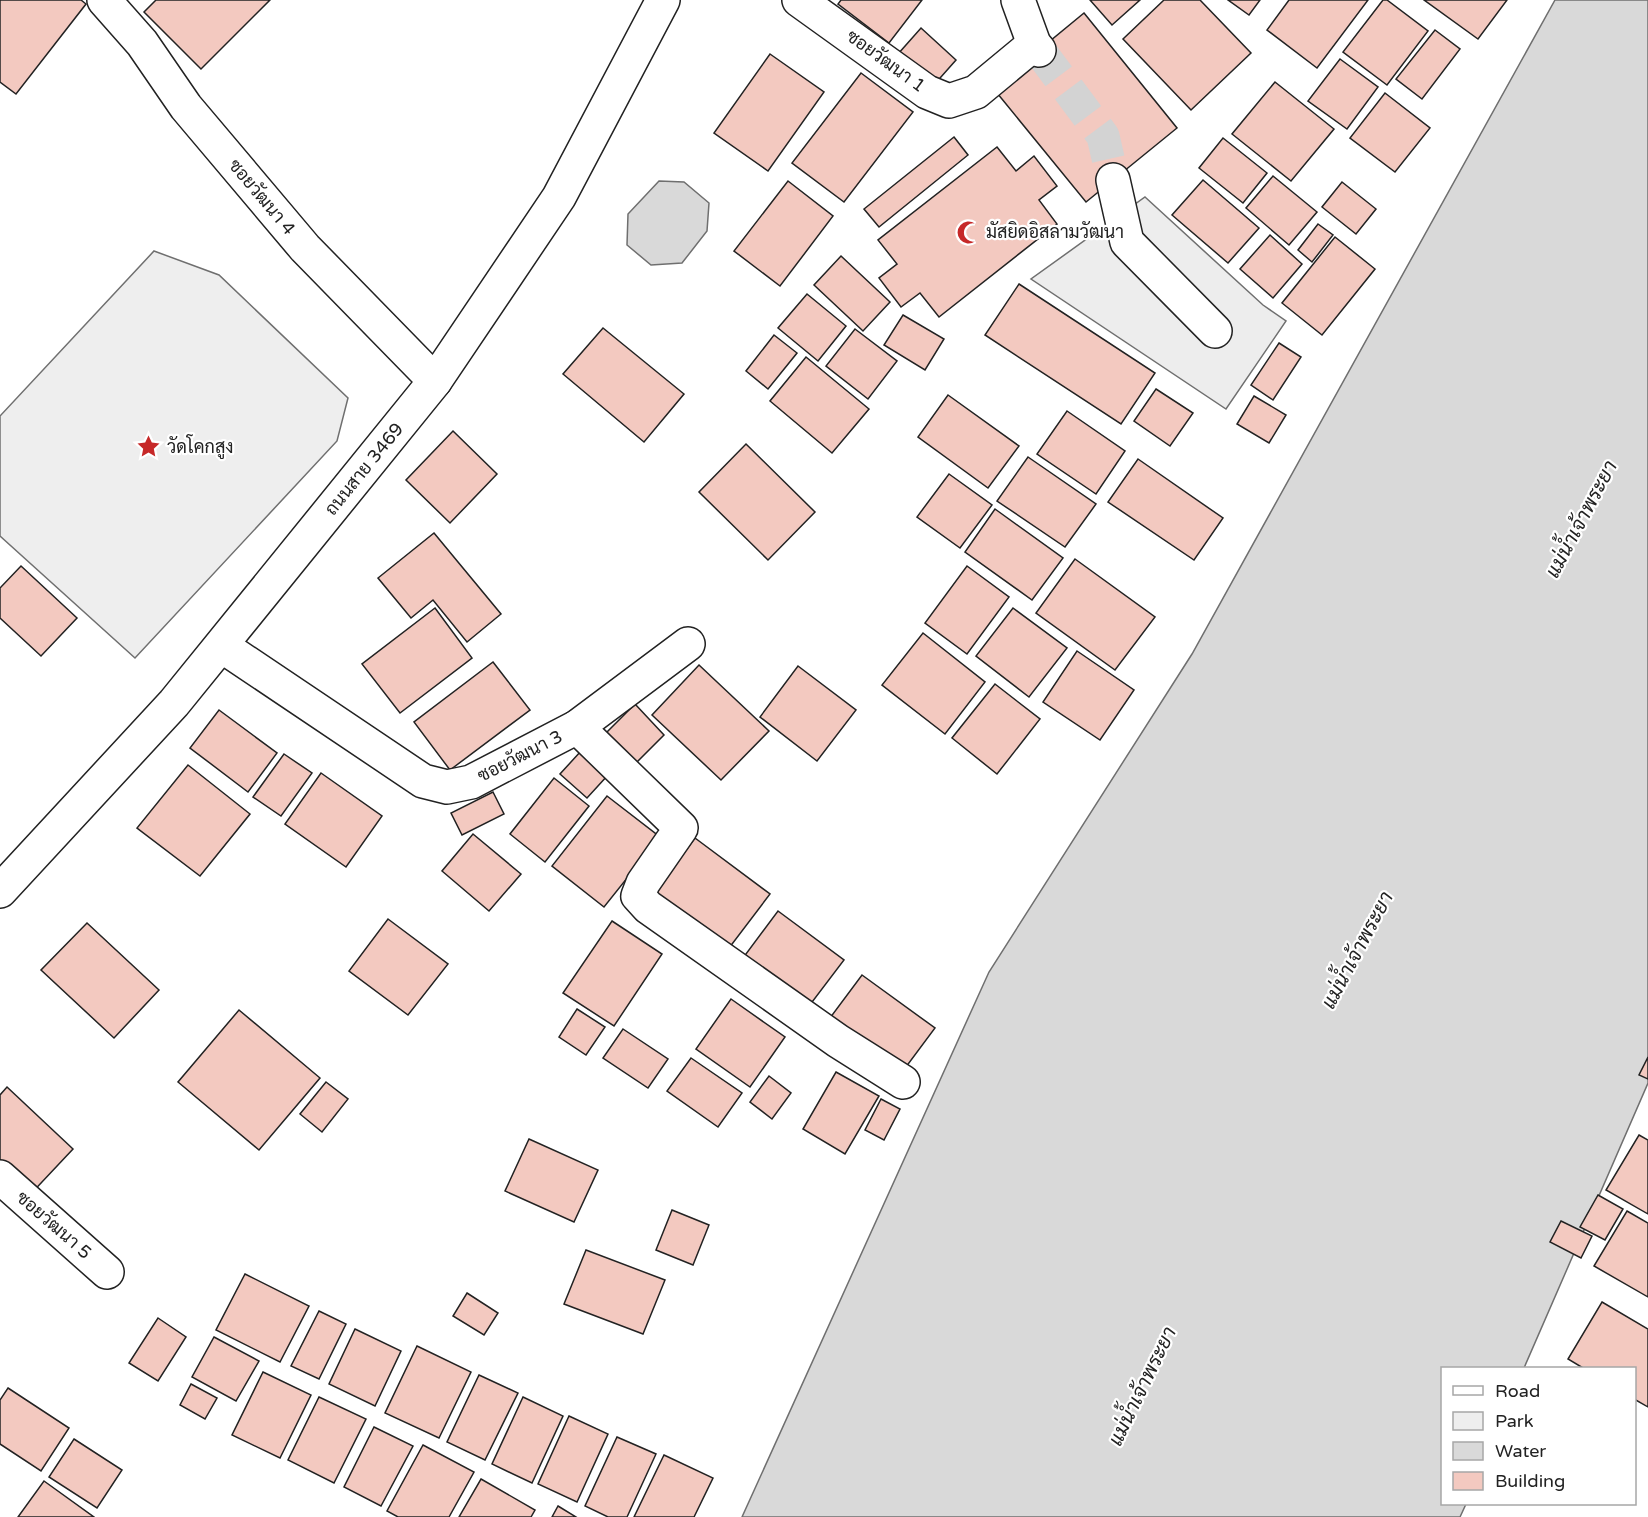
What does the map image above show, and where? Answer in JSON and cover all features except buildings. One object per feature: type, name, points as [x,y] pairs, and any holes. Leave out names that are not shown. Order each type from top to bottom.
[{"type":"street","name":"ซอยวัฒนา 4","points":[[104,0],[142,43],[186,107],[305,248],[435,381]]},
{"type":"street","name":"ถนนสาย 3469","points":[[0,891],[174,703],[435,381],[559,197],[663,0]]},
{"type":"street","name":"ซอยวัฒนา 1","points":[[799,0],[927,92],[949,101],[976,92],[1036,47],[1018,0]]},
{"type":"street","points":[[1113,180],[1128,242],[1215,331]]},
{"type":"street","name":"ซอยวัฒนา 3","points":[[222,646],[423,781],[447,787],[471,782],[577,727],[688,644]]},
{"type":"street","points":[[577,727],[681,828],[643,883],[638,896],[648,907],[838,1041],[903,1082]]},
{"type":"street","name":"ซอยวัฒนา 5","points":[[0,1177],[107,1272]]},
{"type":"green space","points":[[154,251],[219,275],[348,398],[337,441],[135,658],[0,536],[0,416]]},
{"type":"shaded area","points":[[1145,197],[1263,305],[1286,321],[1226,409],[1031,279]]},
{"type":"water","name":"แม่น้ำเจ้าพระยา","points":[[1555,0],[1648,0],[1648,1083],[1524,1367],[1441,1367],[1441,1505],[1466,1505],[1460,1517],[742,1517],[989,972],[1192,654]]},
{"type":"water","points":[[659,181],[684,182],[709,203],[707,231],[682,263],[651,265],[627,245],[628,214]]},
{"type":"tunnel","points":[[1039,50],[1103,136],[1113,180]]},
{"type":"place","name":"มัสยิดอิสลามวัฒนา","points":[[968,232]]},
{"type":"place","name":"วัดโคกสูง","points":[[149,447]]}]
